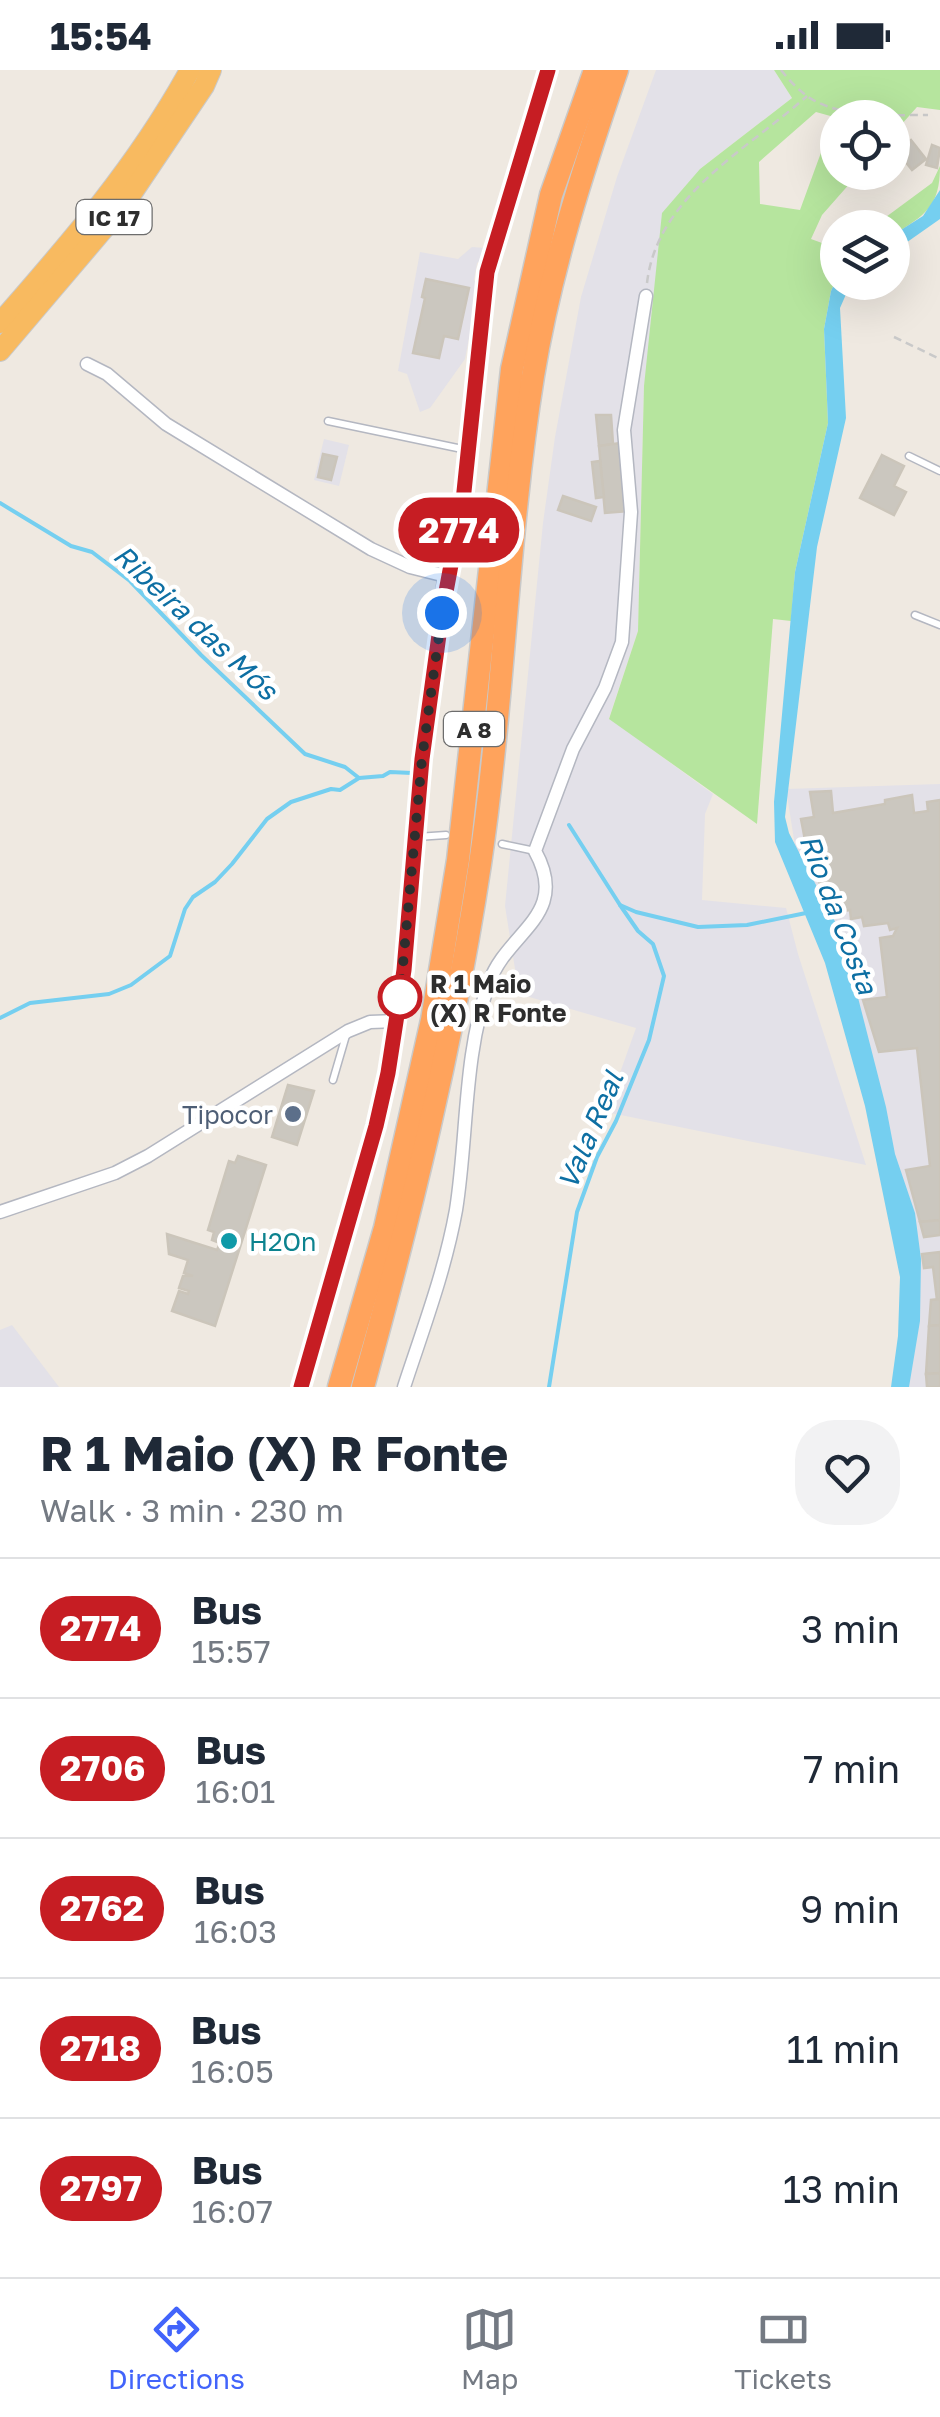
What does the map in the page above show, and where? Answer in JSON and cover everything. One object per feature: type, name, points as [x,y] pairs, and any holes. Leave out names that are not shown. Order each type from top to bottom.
[{"type":"highway","name":"IC 17","points":[[0,323],[112,192],[146,145],[190,70]]},
{"type":"highway","name":"IC 17","points":[[0,350],[124,205],[211,70]]},
{"type":"highway","name":"A 8","points":[[339,1387],[385,1228],[432,1020],[458,860],[512,369],[551,194],[594,70]]},
{"type":"highway","name":"A 8","points":[[362,1387],[406,1228],[455,1018],[494,751],[533,374],[572,203],[617,70]]},
{"type":"street","points":[[301,1387],[376,1126],[397,1022],[422,759],[446,576],[459,528],[468,450],[481,272],[548,70]]},
{"type":"street","points":[[404,1387],[446,1258],[463,1162],[468,1074],[488,984],[498,961],[544,904],[544,867],[535,851],[568,762],[605,688],[622,642],[632,512],[624,430],[646,296]]},
{"type":"street","points":[[87,364],[106,374],[166,424],[340,531],[410,567],[446,576]]},
{"type":"street","points":[[0,1212],[115,1173],[348,1031],[370,1022],[397,1022]]},
{"type":"lane","points":[[328,421],[468,450]]},
{"type":"lane","points":[[908,456],[940,471]]},
{"type":"lane","points":[[915,615],[940,626]]},
{"type":"lane","points":[[417,836],[446,835]]},
{"type":"lane","points":[[502,844],[535,851]]},
{"type":"lane","points":[[333,1080],[348,1031]]},
{"type":"path","points":[[781,70],[806,96],[821,104],[850,110],[928,115]]},
{"type":"path","points":[[646,296],[657,240],[681,205],[806,96]]},
{"type":"path","points":[[894,337],[940,359]]},
{"type":"shaded area","points":[[656,70],[774,70],[792,98],[700,169],[644,386],[638,631],[609,718],[713,794],[705,814],[702,900],[786,908],[866,1165],[606,1112],[636,1028],[519,994],[505,906],[555,437],[581,297],[617,177]]},
{"type":"shaded area","points":[[472,247],[485,248],[484,259],[477,263],[474,280],[479,286],[465,359],[430,408],[420,412],[407,374],[398,371],[420,252],[458,259]]},
{"type":"shaded area","points":[[324,439],[349,445],[339,486],[314,480]]},
{"type":"shaded area","points":[[940,784],[940,1387],[900,1387],[914,1272],[799,871],[786,789]]},
{"type":"shaded area","points":[[12,1325],[59,1387],[0,1387],[0,1330]]},
{"type":"green space","points":[[774,70],[940,70],[940,110],[917,107],[910,115],[910,100],[820,100],[820,113],[816,112],[759,162],[760,204],[800,210],[820,155],[820,190],[844,190],[826,210],[820,210],[811,239],[820,242],[820,300],[829,300],[824,329],[828,423],[795,572],[791,621],[773,619],[757,824],[609,719],[638,631],[644,386],[662,213],[700,169],[792,98]]},
{"type":"green space","points":[[940,166],[934,201],[910,223],[910,210],[895,210],[932,183]]},
{"type":"water","points":[[940,190],[940,219],[910,240],[910,224],[923,216]]},
{"type":"water","points":[[829,300],[844,300],[840,308],[846,418],[817,547],[785,817],[789,833],[842,935],[895,1154],[915,1213],[921,1259],[920,1321],[909,1387],[891,1387],[900,1277],[865,1106],[825,963],[775,842],[774,802],[795,572],[828,423],[824,329]]},
{"type":"building","points":[[910,141],[926,159],[912,170],[910,167]]},
{"type":"building","points":[[932,145],[940,148],[937,168],[926,165]]},
{"type":"building","points":[[426,279],[469,288],[458,339],[444,336],[439,358],[413,353]]},
{"type":"building","points":[[596,415],[611,415],[613,444],[599,446]]},
{"type":"building","points":[[621,443],[628,511],[605,513],[599,446]]},
{"type":"building","points":[[323,454],[337,457],[331,480],[318,477]]},
{"type":"building","points":[[882,455],[904,466],[894,486],[906,492],[894,515],[860,498]]},
{"type":"building","points":[[600,461],[604,497],[596,498],[592,462]]},
{"type":"building","points":[[563,496],[596,507],[591,521],[558,510]]},
{"type":"building","points":[[831,791],[833,813],[912,795],[914,813],[928,811],[927,802],[940,800],[940,1220],[920,1222],[906,1170],[930,1166],[917,1048],[879,1052],[863,1000],[887,997],[880,938],[893,936],[897,928],[890,930],[888,923],[864,926],[862,917],[851,919],[850,910],[830,913],[805,840],[801,819],[814,817],[810,792]]},
{"type":"building","name":"Tipocor","points":[[288,1085],[314,1091],[297,1145],[272,1137]]},
{"type":"building","name":"H2On","points":[[238,1156],[266,1165],[215,1326],[172,1311],[179,1291],[189,1291],[179,1288],[183,1276],[193,1276],[184,1273],[188,1260],[169,1254],[167,1234],[217,1250],[220,1243],[212,1240],[214,1232],[208,1230],[229,1161],[235,1163]]},
{"type":"building","points":[[940,1220],[940,1235],[924,1237],[920,1222]]},
{"type":"building","points":[[940,1252],[937,1300],[933,1267],[924,1268],[922,1254]]},
{"type":"building","points":[[940,1299],[940,1325],[929,1326],[931,1300]]},
{"type":"building","points":[[940,1325],[940,1373],[926,1374],[929,1326]]},
{"type":"building","points":[[940,1373],[940,1387],[927,1387],[926,1374]]},
{"type":"waterway","name":"Ribeira das Mós","points":[[0,503],[71,546],[92,552],[130,581],[305,754],[345,767],[359,778]]},
{"type":"waterway","points":[[0,1018],[30,1003],[109,994],[131,985],[170,956],[185,909],[193,897],[215,882],[267,819],[291,802],[331,789],[340,790],[359,778],[390,772],[412,773]]},
{"type":"waterway","name":"Rio da Costa","points":[[569,825],[620,905],[636,912],[698,927],[747,925],[806,913]]},
{"type":"waterway","name":"Vala Real","points":[[549,1387],[577,1212],[649,1040],[664,976],[653,944],[638,931],[620,905]]},
{"type":"bus line","name":"2774","points":[[301,1387],[388,1073],[409,927],[422,759],[446,576],[463,501],[487,272],[548,70]]},
{"type":"place","name":"R 1 Maio (X) R Fonte","points":[[400,997]]},
{"type":"place","name":"Tipocor","points":[[293,1114]]},
{"type":"place","name":"H2On","points":[[229,1241]]},
{"type":"route","points":[[400,997],[422,759],[442,613]]}]
